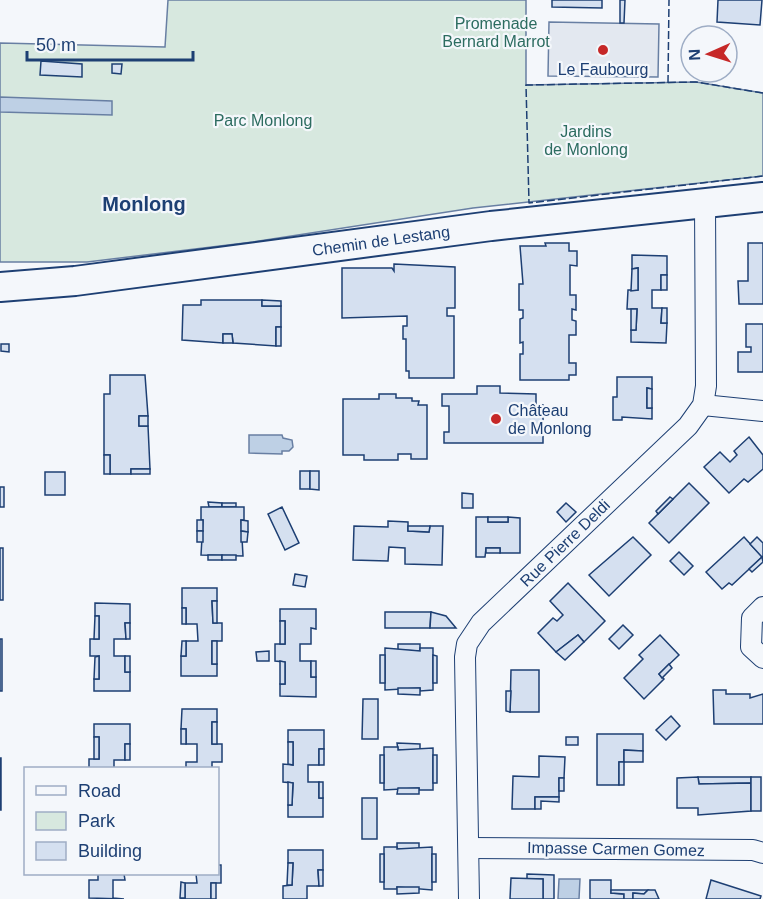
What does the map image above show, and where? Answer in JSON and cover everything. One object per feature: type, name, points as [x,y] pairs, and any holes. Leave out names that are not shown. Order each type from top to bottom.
[{"type":"street","name":"Chemin de Lestang","points":[[0,287],[75,281],[491,226],[763,197]]},
{"type":"street","points":[[705,204],[706,386],[703,405],[763,411]]},
{"type":"street","name":"Rue Pierre Deldi","points":[[469,899],[465,657],[474,631],[688,426],[703,405]]},
{"type":"street","points":[[763,606],[752,618],[751,646],[763,658]]},
{"type":"street","name":"Impasse Carmen Gomez","points":[[469,848],[753,850],[763,853]]},
{"type":"green space","name":"Parc Monlong","points":[[168,0],[526,0],[526,85],[679,82],[708,84],[763,93],[763,176],[473,208],[253,242],[87,262],[0,262],[0,43],[165,47]]},
{"type":"shaded area","name":"Le Faubourg","points":[[549,22],[659,24],[658,77],[548,76]]},
{"type":"water","points":[[0,97],[112,101],[112,115],[0,112]]},
{"type":"water","points":[[249,435],[282,435],[283,438],[292,440],[293,447],[289,451],[282,451],[282,454],[249,453]]},
{"type":"water","points":[[559,879],[580,879],[579,899],[558,899]]},
{"type":"building","points":[[552,0],[602,0],[602,8],[552,7]]},
{"type":"building","points":[[620,0],[625,0],[624,23],[620,23]]},
{"type":"building","points":[[718,0],[762,0],[760,25],[717,22]]},
{"type":"building","points":[[41,61],[82,64],[82,77],[40,75]]},
{"type":"building","points":[[112,64],[122,64],[121,74],[112,73]]},
{"type":"building","points":[[545,243],[569,243],[569,251],[577,251],[577,266],[570,265],[570,295],[576,295],[576,310],[572,309],[572,320],[576,321],[576,335],[569,335],[569,363],[576,363],[576,375],[569,375],[569,380],[520,380],[520,354],[523,354],[523,342],[520,343],[520,319],[523,318],[523,310],[519,310],[519,284],[523,284],[520,246],[546,246]]},
{"type":"building","points":[[748,243],[763,243],[763,304],[739,304],[738,281],[748,281]]},
{"type":"building","points":[[632,255],[667,256],[667,275],[661,275],[661,290],[652,290],[652,308],[662,308],[661,323],[667,323],[666,343],[631,342],[631,330],[636,330],[637,309],[627,309],[628,290],[638,290],[638,268],[632,269]]},
{"type":"building","points":[[394,264],[455,267],[455,308],[447,308],[447,316],[454,316],[454,378],[409,378],[409,371],[406,371],[406,339],[403,339],[403,326],[407,326],[407,316],[342,318],[342,268],[392,268],[394,271]]},
{"type":"building","points":[[638,268],[638,290],[631,291],[632,269]]},
{"type":"building","points":[[661,275],[667,275],[667,290],[661,290]]},
{"type":"building","points":[[201,300],[262,300],[262,306],[281,306],[281,327],[276,327],[276,346],[233,343],[232,334],[223,334],[223,343],[182,340],[183,305],[201,305]]},
{"type":"building","points":[[262,300],[281,301],[281,306],[262,306]]},
{"type":"building","points":[[662,308],[667,308],[667,323],[661,323]]},
{"type":"building","points":[[631,309],[637,309],[636,330],[631,330]]},
{"type":"building","points":[[746,324],[763,324],[763,372],[738,372],[738,352],[751,352],[751,347],[746,347]]},
{"type":"building","points":[[276,327],[281,327],[281,346],[276,346]]},
{"type":"building","points":[[223,334],[232,334],[233,343],[223,343]]},
{"type":"building","points":[[1,344],[9,344],[9,352],[1,351]]},
{"type":"building","points":[[110,375],[145,375],[148,416],[139,416],[139,426],[148,426],[150,469],[131,469],[131,474],[110,474],[110,455],[104,455],[104,394],[110,394]]},
{"type":"building","points":[[617,377],[652,377],[652,389],[647,388],[647,408],[652,408],[652,419],[622,417],[622,420],[613,420],[613,397],[617,397]]},
{"type":"building","name":"Château de Monlong","points":[[477,386],[500,386],[500,393],[536,394],[536,405],[543,405],[543,443],[444,443],[444,432],[449,432],[449,406],[442,406],[442,394],[477,394]]},
{"type":"building","points":[[647,388],[652,389],[652,408],[647,408]]},
{"type":"building","points":[[379,394],[396,394],[396,398],[412,398],[412,401],[419,401],[418,405],[427,405],[427,459],[411,459],[411,454],[398,454],[398,460],[364,460],[364,455],[343,455],[343,399],[379,399]]},
{"type":"building","points":[[139,416],[148,416],[148,426],[139,426]]},
{"type":"building","points":[[749,437],[763,455],[763,469],[748,482],[744,479],[729,493],[704,467],[720,452],[730,462],[737,455],[734,451]]},
{"type":"building","points":[[104,455],[110,455],[110,474],[104,474]]},
{"type":"building","points":[[131,469],[150,469],[150,474],[131,474]]},
{"type":"building","points":[[300,471],[310,471],[310,489],[300,489]]},
{"type":"building","points":[[310,471],[319,471],[319,490],[310,489]]},
{"type":"building","points":[[45,472],[65,472],[65,495],[45,495]]},
{"type":"building","points":[[689,483],[709,503],[669,543],[649,523]]},
{"type":"building","points":[[0,487],[4,487],[4,507],[0,507]]},
{"type":"building","points":[[462,493],[473,494],[473,508],[462,508]]},
{"type":"building","points":[[670,497],[673,499],[658,514],[656,511]]},
{"type":"building","points":[[208,502],[222,503],[222,507],[209,507]]},
{"type":"building","points":[[222,503],[236,503],[236,507],[222,507]]},
{"type":"building","points":[[566,503],[576,512],[566,522],[557,512]]},
{"type":"building","points":[[201,507],[244,507],[244,520],[241,520],[243,556],[201,555],[203,520],[201,520]]},
{"type":"building","points":[[282,507],[299,543],[285,550],[268,514]]},
{"type":"building","points":[[476,517],[488,517],[488,522],[508,522],[508,517],[520,518],[520,553],[500,553],[500,548],[486,548],[485,557],[476,557]]},
{"type":"building","points":[[488,517],[508,517],[508,522],[488,522]]},
{"type":"building","points":[[197,520],[203,520],[203,531],[197,531]]},
{"type":"building","points":[[241,520],[248,521],[248,532],[241,531]]},
{"type":"building","points":[[388,521],[408,522],[408,531],[429,532],[430,526],[443,526],[442,565],[405,564],[405,548],[389,547],[388,561],[353,560],[354,526],[388,527]]},
{"type":"building","points":[[408,526],[430,526],[429,532],[408,531]]},
{"type":"building","points":[[197,531],[203,531],[203,542],[197,542]]},
{"type":"building","points":[[241,531],[248,532],[247,542],[241,542]]},
{"type":"building","points":[[633,537],[651,555],[609,596],[589,575]]},
{"type":"building","points":[[744,537],[762,557],[732,585],[729,583],[722,589],[706,572]]},
{"type":"building","points":[[757,537],[763,543],[763,558],[750,544]]},
{"type":"building","points":[[0,548],[3,548],[3,600],[0,600]]},
{"type":"building","points":[[486,548],[500,548],[500,553],[486,553]]},
{"type":"building","points":[[679,552],[693,566],[684,575],[670,561]]},
{"type":"building","points":[[208,555],[222,555],[222,560],[208,560]]},
{"type":"building","points":[[222,555],[236,555],[236,560],[222,560]]},
{"type":"building","points":[[762,557],[763,562],[752,572],[749,569]]},
{"type":"building","points":[[295,574],[307,576],[305,587],[293,585]]},
{"type":"building","points":[[568,583],[605,621],[584,642],[578,635],[556,652],[538,633],[553,618],[557,621],[563,615],[550,601]]},
{"type":"building","points":[[182,588],[217,588],[217,601],[212,601],[213,623],[222,623],[222,641],[212,641],[212,664],[217,664],[217,676],[181,676],[181,656],[186,656],[186,641],[198,641],[197,624],[186,624],[186,608],[182,608]]},
{"type":"building","points":[[212,601],[217,601],[217,623],[213,623]]},
{"type":"building","points":[[95,603],[130,604],[130,623],[125,623],[126,639],[114,639],[114,656],[125,656],[125,672],[130,672],[130,691],[94,691],[94,679],[99,679],[99,656],[90,656],[90,639],[99,639],[99,616],[95,616]]},
{"type":"building","points":[[182,608],[186,608],[186,624],[182,624]]},
{"type":"building","points":[[280,609],[316,609],[316,629],[311,628],[311,644],[300,644],[300,661],[311,661],[311,677],[316,677],[316,697],[280,696],[280,684],[285,684],[285,662],[275,661],[275,644],[285,644],[285,621],[280,621]]},
{"type":"building","points":[[385,612],[431,612],[430,628],[385,628]]},
{"type":"building","points":[[431,612],[446,616],[456,628],[430,628]]},
{"type":"building","points":[[95,616],[99,616],[99,639],[94,639]]},
{"type":"building","points":[[280,621],[285,621],[285,644],[280,644]]},
{"type":"building","points":[[125,623],[130,623],[130,639],[126,639]]},
{"type":"building","points":[[623,625],[633,635],[619,649],[609,639]]},
{"type":"building","points":[[578,635],[584,642],[565,660],[556,652]]},
{"type":"building","points":[[660,635],[679,655],[659,674],[664,679],[644,699],[624,678],[643,659],[639,655]]},
{"type":"building","points":[[0,639],[2,639],[2,691],[0,691]]},
{"type":"building","points":[[182,641],[186,641],[186,656],[181,656]]},
{"type":"building","points":[[212,641],[217,641],[217,664],[212,664]]},
{"type":"building","points":[[398,644],[420,644],[420,651],[398,650]]},
{"type":"building","points":[[385,648],[420,651],[420,648],[433,648],[433,690],[420,691],[420,688],[385,690]]},
{"type":"building","points":[[269,651],[269,661],[257,661],[256,652]]},
{"type":"building","points":[[380,655],[385,655],[385,683],[380,683]]},
{"type":"building","points":[[433,655],[437,656],[437,683],[433,683]]},
{"type":"building","points":[[99,656],[99,679],[94,679],[95,657]]},
{"type":"building","points":[[125,656],[130,656],[130,672],[125,672]]},
{"type":"building","points":[[280,661],[285,662],[285,684],[280,684]]},
{"type":"building","points":[[311,661],[316,661],[316,677],[311,677]]},
{"type":"building","points":[[669,664],[672,668],[662,678],[659,674]]},
{"type":"building","points":[[511,670],[539,670],[539,712],[510,712]]},
{"type":"building","points":[[398,688],[420,688],[420,695],[398,694]]},
{"type":"building","points":[[713,690],[726,690],[726,694],[750,694],[750,698],[763,694],[763,724],[714,724]]},
{"type":"building","points":[[506,691],[511,691],[510,712],[506,711]]},
{"type":"building","points":[[363,699],[378,699],[378,739],[362,739]]},
{"type":"building","points":[[182,709],[217,709],[217,722],[212,722],[212,744],[222,744],[222,762],[212,762],[212,767],[186,767],[186,762],[197,762],[197,744],[186,744],[186,729],[181,729]]},
{"type":"building","points":[[671,716],[680,726],[666,740],[656,730]]},
{"type":"building","points":[[212,722],[217,722],[217,744],[212,744]]},
{"type":"building","points":[[94,724],[130,724],[130,744],[125,744],[125,760],[114,760],[114,767],[89,767],[89,759],[99,759],[99,737],[94,737]]},
{"type":"building","points":[[181,729],[186,729],[186,744],[181,744]]},
{"type":"building","points":[[288,730],[324,730],[324,749],[319,749],[319,765],[308,765],[308,782],[319,782],[319,798],[323,798],[323,817],[288,817],[288,805],[292,805],[293,783],[283,782],[283,764],[293,765],[293,742],[288,742]]},
{"type":"building","points":[[597,734],[643,734],[643,751],[624,750],[624,762],[619,762],[619,785],[597,785]]},
{"type":"building","points":[[94,737],[99,737],[99,759],[94,759]]},
{"type":"building","points":[[566,737],[578,737],[578,745],[566,745]]},
{"type":"building","points":[[288,742],[293,742],[293,765],[288,764]]},
{"type":"building","points":[[397,743],[420,744],[420,750],[398,750]]},
{"type":"building","points":[[125,744],[130,744],[130,760],[125,760]]},
{"type":"building","points":[[384,747],[398,747],[398,750],[433,748],[433,790],[419,790],[419,788],[384,790]]},
{"type":"building","points":[[319,749],[324,749],[324,765],[319,765]]},
{"type":"building","points":[[624,750],[643,751],[643,762],[624,762]]},
{"type":"building","points":[[380,755],[384,755],[384,783],[380,783]]},
{"type":"building","points":[[433,755],[437,755],[437,783],[433,783]]},
{"type":"building","points":[[539,756],[565,757],[564,778],[559,778],[559,797],[535,797],[535,809],[512,809],[513,776],[539,777]]},
{"type":"building","points":[[1,758],[1,810],[0,810]]},
{"type":"building","points":[[619,762],[624,762],[624,785],[619,785]]},
{"type":"building","points":[[698,777],[751,777],[751,783],[699,784]]},
{"type":"building","points":[[698,777],[699,784],[751,783],[751,811],[698,815],[698,808],[677,808],[677,778]]},
{"type":"building","points":[[751,777],[761,777],[761,811],[751,811]]},
{"type":"building","points":[[559,778],[564,778],[564,791],[559,791]]},
{"type":"building","points":[[288,782],[293,783],[292,805],[288,805]]},
{"type":"building","points":[[319,782],[323,782],[323,798],[319,798]]},
{"type":"building","points":[[398,788],[419,788],[419,794],[397,794]]},
{"type":"building","points":[[535,797],[559,797],[559,802],[541,801],[541,809],[535,809]]},
{"type":"building","points":[[362,798],[377,798],[377,839],[362,839]]},
{"type":"building","points":[[397,843],[419,843],[419,849],[397,849]]},
{"type":"building","points":[[384,847],[397,847],[397,849],[432,847],[432,890],[397,887],[397,889],[384,889]]},
{"type":"building","points":[[288,850],[323,850],[323,870],[318,870],[319,886],[307,886],[307,899],[283,899],[283,886],[292,885],[293,863],[288,863]]},
{"type":"building","points":[[380,854],[384,854],[384,882],[380,882]]},
{"type":"building","points":[[432,854],[436,854],[436,882],[432,882]]},
{"type":"building","points":[[288,863],[293,863],[292,885],[287,885]]},
{"type":"building","points":[[219,865],[221,865],[221,883],[211,883],[211,899],[180,899],[185,898],[185,883],[197,883],[196,875],[219,875]]},
{"type":"building","points":[[318,870],[323,870],[323,886],[319,886]]},
{"type":"building","points":[[527,874],[554,875],[554,899],[543,899],[543,879],[527,879]]},
{"type":"building","points":[[98,875],[124,875],[125,880],[113,880],[113,898],[124,899],[89,898],[89,880],[98,880]]},
{"type":"building","points":[[511,878],[543,879],[543,899],[510,899]]},
{"type":"building","points":[[590,880],[611,880],[611,893],[624,894],[624,899],[590,899]]},
{"type":"building","points":[[711,880],[761,896],[760,899],[706,899]]},
{"type":"building","points":[[181,882],[185,883],[185,898],[180,898]]},
{"type":"building","points":[[211,883],[216,883],[216,899],[211,899]]},
{"type":"building","points":[[397,887],[419,887],[419,893],[397,894]]},
{"type":"building","points":[[611,890],[648,890],[644,894],[633,893],[633,899],[624,899],[624,894],[611,893]]},
{"type":"building","points":[[648,890],[655,890],[659,899],[633,899],[633,893],[644,894]]},
{"type":"fence","points":[[668,83],[669,0]]},
{"type":"fence","points":[[763,93],[696,82],[526,85],[529,203],[763,176]]},
{"type":"place","name":"Le Faubourg","points":[[603,50]]},
{"type":"place","name":"Château de Monlong","points":[[496,419]]},
{"type":"district","name":"Monlong","points":[[144,204]]},
{"type":"park label","name":"Promenade Bernard Marrot","points":[[496,32]]},
{"type":"park label","name":"Jardins de Monlong","points":[[586,140]]}]
